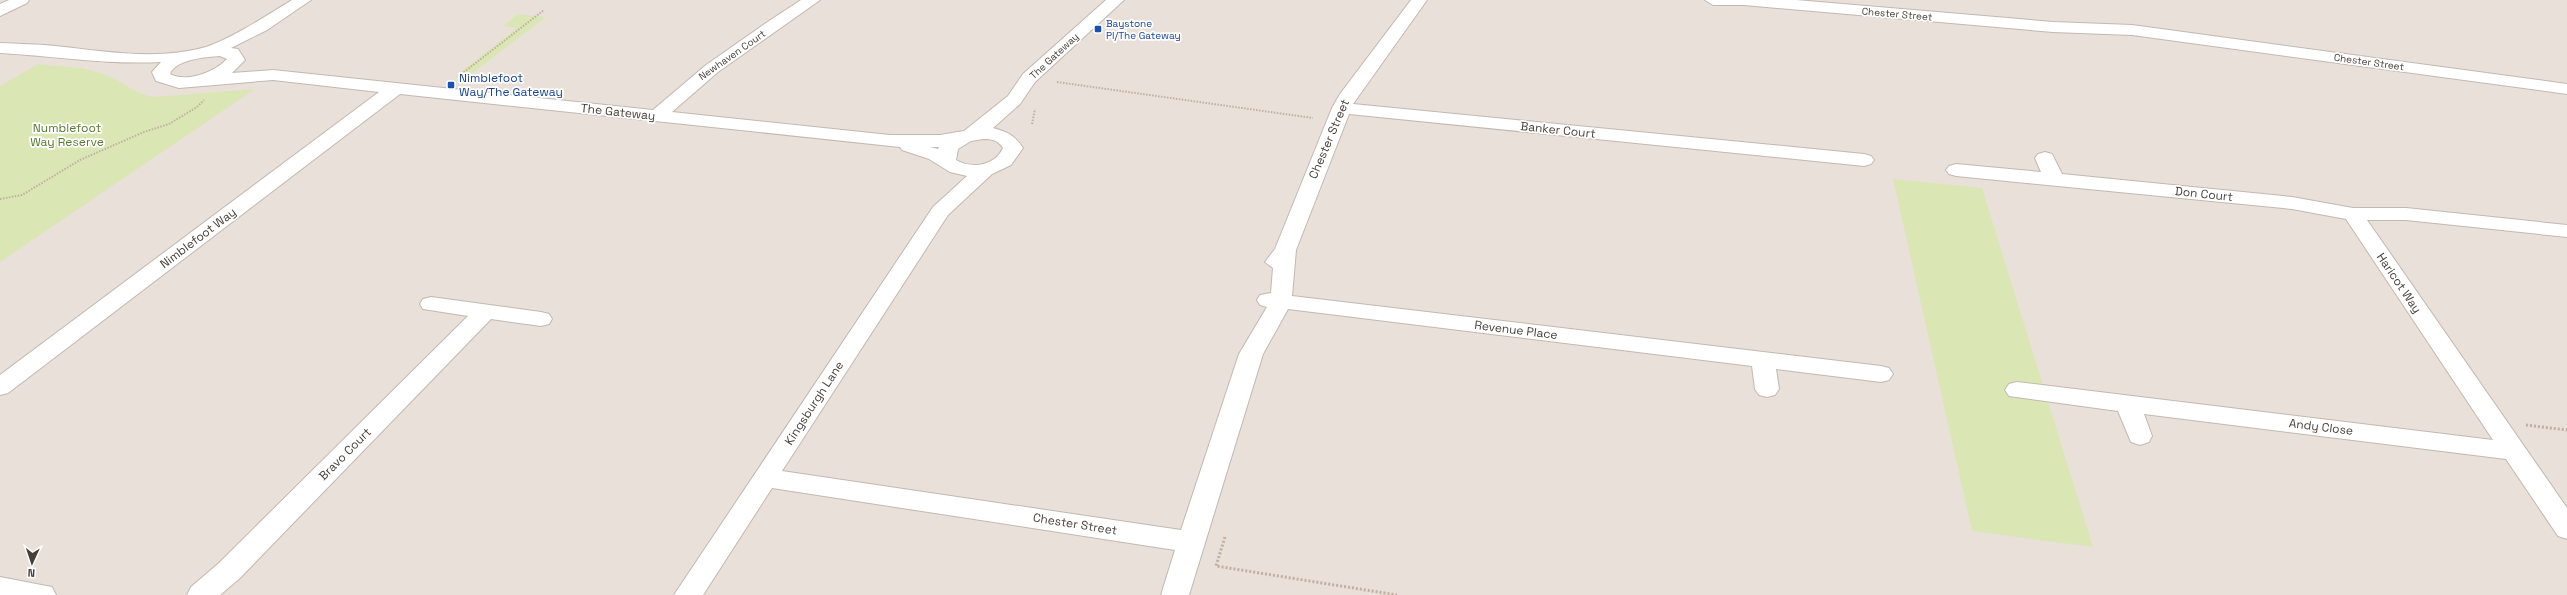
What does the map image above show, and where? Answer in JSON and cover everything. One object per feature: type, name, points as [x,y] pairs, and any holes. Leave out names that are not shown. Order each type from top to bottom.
[{"type":"street","points":[[0,11],[21,0]]},
{"type":"street","points":[[121,58],[161,72],[170,63],[188,56],[211,51],[261,26],[303,0]]},
{"type":"street","name":"Newhaven Court","points":[[657,116],[703,74],[812,0]]},
{"type":"street","name":"The Gateway","points":[[161,72],[162,77],[166,81],[273,75],[890,141],[940,141],[969,135],[1014,100],[1029,78],[1116,0]]},
{"type":"street","name":"Chester Street","points":[[764,478],[1191,542],[1251,354],[1275,301],[1285,250],[1341,108],[1353,87],[1419,0]]},
{"type":"street","name":"Chester Street","points":[[1712,0],[1741,0],[2052,27],[2114,35],[2172,36],[2567,90]]},
{"type":"street","points":[[204,80],[227,70],[261,26]]},
{"type":"street","points":[[0,48],[48,50],[121,58],[188,56]]},
{"type":"street","name":"The Gateway","points":[[211,51],[227,52],[247,67],[273,75]]},
{"type":"street","name":"Nimblefoot Way","points":[[0,387],[396,88]]},
{"type":"street","name":"The Gateway","points":[[1004,138],[1014,100]]},
{"type":"street","name":"Banker Court","points":[[1341,108],[1864,160]]},
{"type":"street","points":[[1773,132],[1775,151]]},
{"type":"street","points":[[969,135],[986,133],[1004,138],[1013,148],[1012,154],[998,166],[986,169]]},
{"type":"street","name":"Kingsburgh Lane","points":[[940,211],[951,165],[944,157],[945,151],[955,141],[969,135]]},
{"type":"street","name":"The Gateway","points":[[890,141],[933,154],[951,165],[964,170],[986,169]]},
{"type":"street","points":[[2045,158],[2054,180]]},
{"type":"street","name":"Kingsburgh Lane","points":[[688,595],[940,211],[986,169]]},
{"type":"street","name":"Don Court","points":[[1956,170],[2292,203],[2353,214]]},
{"type":"street","points":[[2353,214],[2406,214],[2567,231]]},
{"type":"street","name":"Haricot Way","points":[[2353,214],[2567,529]]},
{"type":"street","name":"Revenue Place","points":[[1275,301],[1881,374]]},
{"type":"street","points":[[431,304],[541,319]]},
{"type":"street","name":"Bravo Court","points":[[201,595],[229,571],[486,311]]},
{"type":"street","points":[[1763,360],[1767,389]]},
{"type":"street","name":"Andy Close","points":[[2018,390],[2514,451]]},
{"type":"street","points":[[2128,404],[2140,436]]},
{"type":"street","points":[[1174,595],[1191,542]]},
{"type":"street","points":[[0,588],[42,595]]},
{"type":"path","points":[[453,81],[544,10]]},
{"type":"path","points":[[0,199],[22,195],[80,160],[197,108],[213,92],[204,80]]},
{"type":"path","points":[[1051,81],[1179,101],[1316,119]]},
{"type":"path","points":[[1032,124],[1035,107]]},
{"type":"path","points":[[2528,430],[2525,425],[2567,430]]},
{"type":"path","points":[[1225,537],[1216,566],[1397,595]]},
{"type":"shaded area","points":[[0,0],[2567,0],[2567,595],[0,595]]},
{"type":"green space","points":[[518,14],[546,17],[466,78],[454,77],[517,28],[503,26]]},
{"type":"green space","name":"Numblefoot Way Reserve","points":[[38,64],[91,70],[114,79],[142,94],[155,97],[255,89],[0,262],[0,86]]},
{"type":"green space","points":[[1893,179],[1982,188],[2093,547],[1972,531]]},
{"type":"place","name":"Baystone Pl/The Gateway","points":[[1098,29]]},
{"type":"place","name":"Nimblefoot Way/The Gateway","points":[[451,85]]}]
